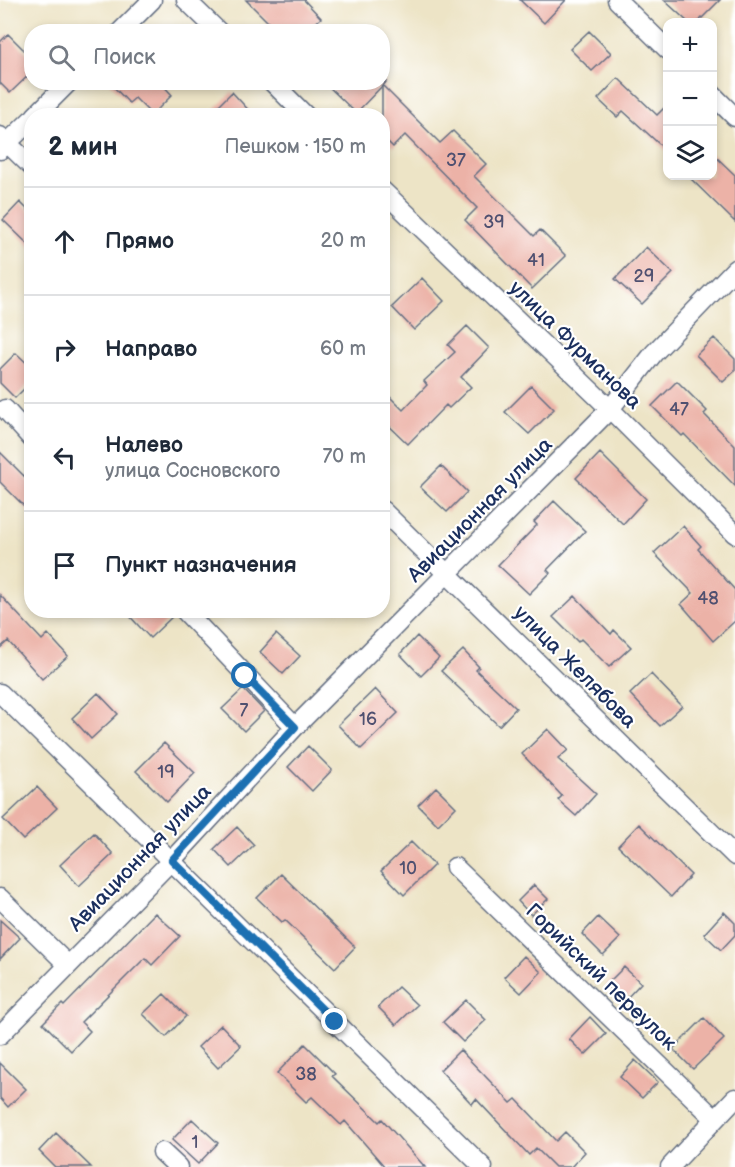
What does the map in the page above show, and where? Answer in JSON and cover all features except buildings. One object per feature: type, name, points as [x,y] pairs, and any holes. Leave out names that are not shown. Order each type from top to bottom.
[{"type":"street","points":[[128,24],[152,0]]},
{"type":"street","points":[[186,0],[211,24]]},
{"type":"street","points":[[617,0],[663,45]]},
{"type":"street","points":[[43,108],[61,90]]},
{"type":"street","points":[[280,90],[298,108]]},
{"type":"street","points":[[717,99],[735,117]]},
{"type":"street","points":[[24,125],[2,143],[24,161]]},
{"type":"street","name":"улица Фурманова","points":[[390,198],[610,409],[735,534]]},
{"type":"street","name":"Авиационная улица","points":[[0,1035],[172,860],[295,727],[610,409],[654,353],[735,269]]},
{"type":"street","points":[[5,410],[24,430]]},
{"type":"street","name":"улица Желябова","points":[[390,518],[735,856]]},
{"type":"street","points":[[192,618],[295,727]]},
{"type":"street","points":[[0,693],[483,1167]]},
{"type":"street","name":"Горийский переулок","points":[[455,867],[715,1119]]},
{"type":"street","points":[[0,898],[68,965]]},
{"type":"street","points":[[670,1167],[735,1098]]},
{"type":"street","points":[[162,1152],[178,1167]]},
{"type":"route","points":[[245,676],[295,727],[172,860],[335,1022]]}]
